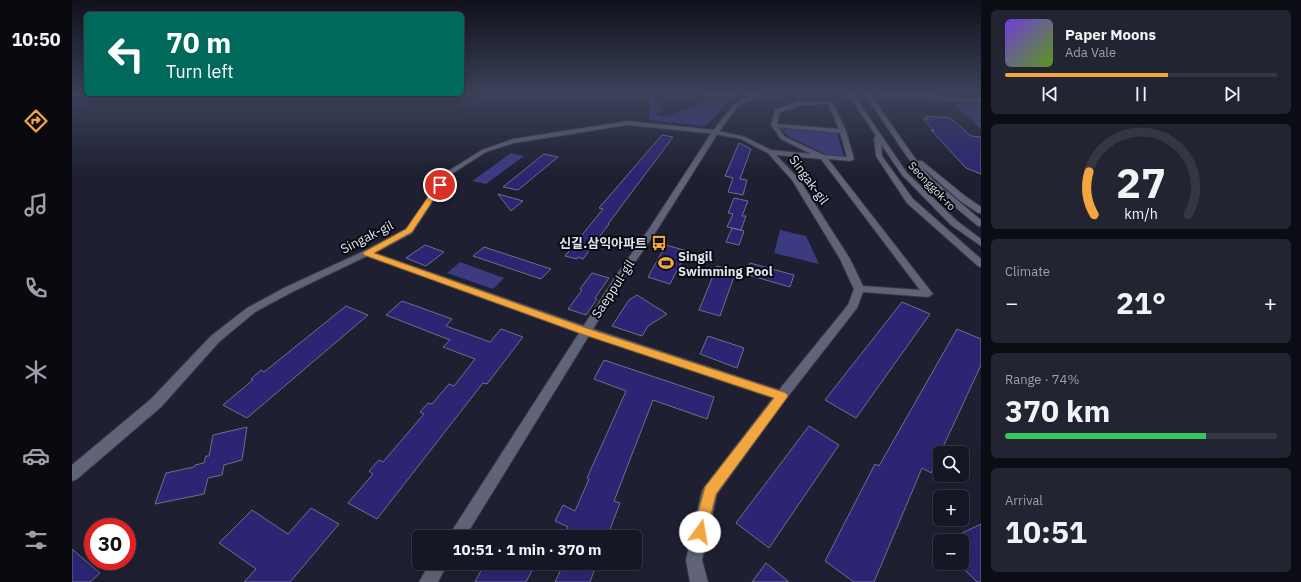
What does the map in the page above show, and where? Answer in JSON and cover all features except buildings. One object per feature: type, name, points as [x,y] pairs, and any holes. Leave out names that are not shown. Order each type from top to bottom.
[{"type":"street","name":"Saeppul-gil","points":[[460,530],[620,277],[653,230],[723,121]]},
{"type":"street","points":[[699,582],[694,560],[710,491],[853,306],[859,289],[928,294],[823,158],[784,138],[774,125],[775,121]]},
{"type":"street","points":[[770,152],[851,160],[843,131],[839,121]]},
{"type":"street","name":"Seonggok-ro","points":[[868,121],[904,174],[954,224],[981,243]]},
{"type":"street","name":"Seonggok-ro","points":[[885,121],[929,181],[981,224]]},
{"type":"street","name":"Singak-gil","points":[[72,474],[156,403],[215,339],[251,310],[288,290],[367,253],[409,231],[447,174],[484,151],[513,141],[628,123],[715,132],[743,138],[770,152],[795,179],[845,259],[859,289]]},
{"type":"street","points":[[774,125],[843,131]]},
{"type":"street","points":[[877,136],[879,156],[910,201],[981,264]]},
{"type":"street","points":[[903,147],[962,198],[981,210]]},
{"type":"street","points":[[367,253],[586,331],[782,396]]},
{"type":"street","points":[[428,582],[436,570]]},
{"type":"shaded area","points":[[659,121],[711,121],[707,125],[701,126]]},
{"type":"shaded area","points":[[973,121],[981,121],[981,129]]},
{"type":"shaded area","points":[[780,128],[829,131],[837,134],[844,156],[829,156],[788,136]]},
{"type":"shaded area","points":[[511,153],[524,156],[486,184],[472,181]]},
{"type":"shaded area","points":[[780,230],[806,236],[819,264],[774,253]]},
{"type":"shaded area","points":[[460,262],[504,278],[493,289],[447,273]]},
{"type":"place","name":"신길.삼익아파트","points":[[659,243]]},
{"type":"place","name":"Singil Swimming Pool","points":[[666,263]]},
{"type":"route","points":[[440,185],[409,231],[367,253],[586,331],[782,396],[710,491],[700,532]]}]
